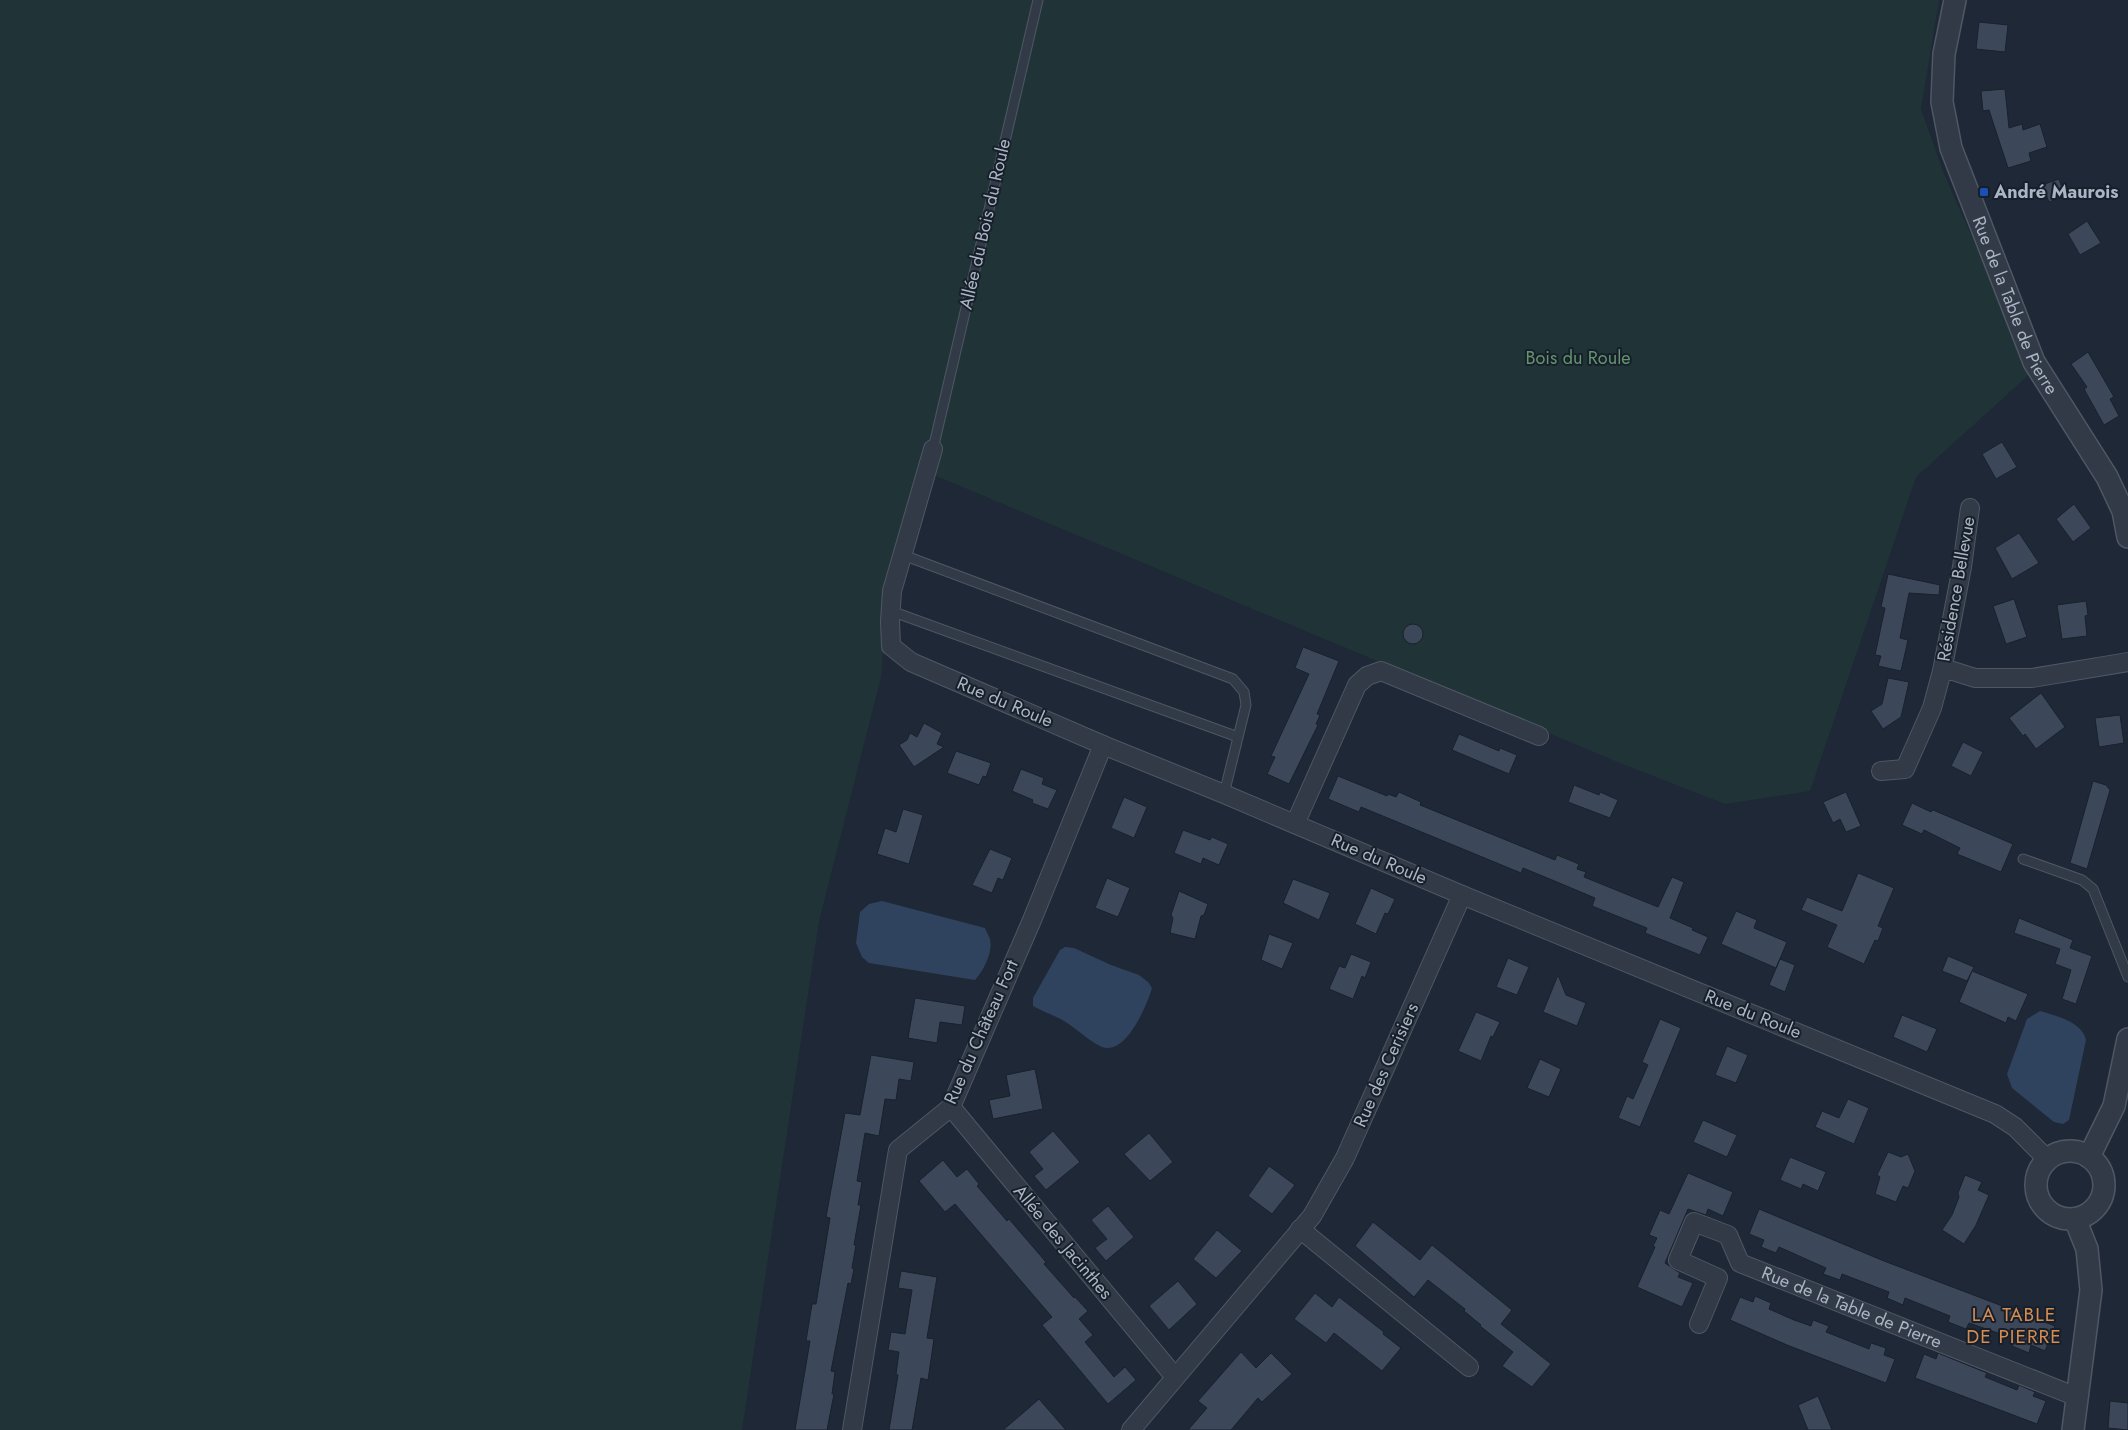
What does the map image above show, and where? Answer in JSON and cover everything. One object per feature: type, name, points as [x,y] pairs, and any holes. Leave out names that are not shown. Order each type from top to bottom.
[{"type":"street","name":"Rue de la Table de Pierre","points":[[1955,0],[1944,54],[1942,102],[1951,148],[2034,362],[2107,477],[2123,510],[2128,537]]},
{"type":"street","name":"Rue du Roule","points":[[933,449],[892,591],[892,646],[911,662],[1103,745],[1462,895],[1995,1114],[2015,1127],[2047,1159]]},
{"type":"street","name":"Résidence Bellevue","points":[[1881,771],[1904,769],[1932,708],[1942,671],[1962,567],[1970,508]]},
{"type":"street","name":"Résidence Bellevue","points":[[1942,671],[1953,671],[1975,678],[2032,678],[2128,662]]},
{"type":"street","points":[[1295,824],[1357,685],[1367,676],[1381,671],[1539,736]]},
{"type":"street","name":"Rue du Château Fort","points":[[852,1430],[898,1150],[951,1107],[1032,920],[1103,745]]},
{"type":"street","name":"Rue des Cerisiers","points":[[1131,1430],[1312,1216],[1345,1158],[1462,895]]},
{"type":"street","points":[[2089,1157],[2114,1106],[2128,1038]]},
{"type":"street","name":"Allée des Jacinthes","points":[[951,1107],[1176,1377]]},
{"type":"street","points":[[2068,1151],[2079,1152],[2089,1157],[2097,1165],[2104,1187],[2101,1198],[2095,1208],[2086,1215],[2075,1219],[2064,1219],[2045,1209],[2039,1200],[2036,1178],[2040,1168],[2047,1159],[2057,1153],[2068,1151]]},
{"type":"street","points":[[2072,1430],[2091,1290],[2087,1248],[2075,1219]]},
{"type":"street","name":"Rue de la Table de Pierre","points":[[1740,1263],[1718,1278],[1678,1260],[1694,1222],[1728,1235],[1740,1263],[2077,1397]]},
{"type":"street","points":[[1300,1229],[1469,1367]]},
{"type":"street","points":[[1700,1324],[1718,1278]]},
{"type":"lane","name":"Allée du Bois du Roule","points":[[933,449],[1038,0]]},
{"type":"lane","points":[[903,555],[1233,679],[1244,692],[1246,705],[1224,794]]},
{"type":"lane","points":[[891,611],[1238,737]]},
{"type":"lane","points":[[2023,859],[2082,880],[2094,889],[2128,977]]},
{"type":"green space","name":"Bois du Roule","points":[[0,0],[1939,0],[1921,109],[1944,174],[2032,372],[1916,477],[1810,791],[1725,804],[1620,763],[922,470],[889,578],[881,677],[819,921],[742,1430],[0,1430]]},
{"type":"water","points":[[882,901],[985,928],[991,944],[987,961],[975,980],[869,963],[862,957],[856,943],[860,912],[869,904]]},
{"type":"water","points":[[1065,947],[1074,948],[1111,965],[1139,975],[1152,988],[1140,1017],[1127,1037],[1119,1044],[1111,1048],[1102,1047],[1064,1021],[1033,1006],[1033,998],[1060,950]]},
{"type":"water","points":[[2040,1011],[2074,1024],[2084,1034],[2086,1040],[2069,1120],[2063,1124],[2054,1122],[2012,1088],[2007,1074],[2027,1019]]},
{"type":"building","points":[[1979,22],[2008,25],[2005,52],[1976,49]]},
{"type":"building","points":[[2005,89],[2009,128],[2022,124],[2023,130],[2040,124],[2047,147],[2029,153],[2031,161],[2008,168],[1989,110],[1983,111],[1981,91]]},
{"type":"building","points":[[2059,179],[2065,196],[2049,202],[2042,185]]},
{"type":"building","points":[[2087,221],[2101,243],[2080,255],[2068,234]]},
{"type":"building","points":[[2088,352],[2114,397],[2110,399],[2119,416],[2104,425],[2084,389],[2087,387],[2071,364]]},
{"type":"building","points":[[2002,442],[2017,467],[1996,479],[1982,454]]},
{"type":"building","points":[[2074,504],[2091,528],[2073,542],[2056,519]]},
{"type":"building","points":[[2019,533],[2039,563],[2012,579],[1995,548]]},
{"type":"building","points":[[1888,574],[1940,585],[1939,595],[1909,593],[1900,638],[1908,640],[1901,671],[1878,666],[1881,656],[1875,655],[1885,608],[1881,607]]},
{"type":"building","points":[[2014,599],[2027,637],[2006,644],[1993,606]]},
{"type":"building","points":[[2086,601],[2088,615],[2085,616],[2087,636],[2062,639],[2057,605]]},
{"type":"building","points":[[1413,624],[1420,627],[1423,634],[1420,641],[1413,644],[1406,641],[1403,634],[1406,627]]},
{"type":"building","points":[[1303,647],[1339,661],[1317,714],[1320,715],[1316,724],[1318,725],[1289,784],[1267,774],[1275,757],[1271,756],[1309,674],[1295,668]]},
{"type":"building","points":[[1888,678],[1909,682],[1901,717],[1883,729],[1871,711],[1882,704]]},
{"type":"building","points":[[2041,693],[2065,727],[2036,749],[2025,734],[2023,736],[2009,718]]},
{"type":"building","points":[[2120,715],[2124,743],[2099,747],[2095,718]]},
{"type":"building","points":[[924,723],[942,733],[937,744],[944,747],[914,767],[899,745],[907,740],[910,733],[917,737]]},
{"type":"building","points":[[1459,734],[1499,751],[1500,748],[1517,755],[1509,774],[1452,750]]},
{"type":"building","points":[[1963,742],[1983,752],[1971,776],[1951,766]]},
{"type":"building","points":[[956,751],[991,763],[986,777],[983,776],[979,785],[947,773]]},
{"type":"building","points":[[1021,769],[1044,778],[1042,784],[1057,790],[1048,809],[1032,803],[1033,800],[1012,791]]},
{"type":"building","points":[[1338,776],[1387,796],[1388,794],[1396,797],[1399,792],[1421,802],[1420,805],[1555,860],[1557,855],[1579,864],[1577,869],[1586,872],[1584,877],[1658,907],[1672,877],[1684,882],[1670,918],[1708,937],[1700,955],[1645,933],[1647,928],[1592,906],[1595,898],[1557,882],[1523,868],[1521,873],[1361,807],[1359,812],[1328,799]]},
{"type":"building","points":[[2093,781],[2106,785],[2110,790],[2087,869],[2070,863]]},
{"type":"building","points":[[1574,785],[1599,795],[1600,792],[1618,800],[1610,818],[1568,802]]},
{"type":"building","points":[[1846,792],[1861,826],[1846,832],[1840,819],[1833,823],[1823,802]]},
{"type":"building","points":[[1124,797],[1147,807],[1134,838],[1111,828]]},
{"type":"building","points":[[1912,803],[2013,844],[2001,872],[1957,854],[1960,848],[1924,830],[1922,834],[1902,825]]},
{"type":"building","points":[[903,809],[923,815],[909,864],[877,854],[885,828],[896,832]]},
{"type":"building","points":[[1183,830],[1210,840],[1212,837],[1228,844],[1219,865],[1203,858],[1201,864],[1174,853]]},
{"type":"building","points":[[990,849],[1012,858],[1003,880],[998,878],[992,893],[972,885]]},
{"type":"building","points":[[1858,873],[1894,888],[1878,926],[1883,928],[1878,941],[1875,940],[1864,964],[1827,947],[1837,925],[1801,910],[1807,897],[1842,911]]},
{"type":"building","points":[[1107,878],[1130,888],[1118,917],[1095,908]]},
{"type":"building","points":[[1293,879],[1330,893],[1319,920],[1283,903]]},
{"type":"building","points":[[1371,888],[1395,899],[1388,914],[1385,913],[1376,934],[1355,924]]},
{"type":"building","points":[[1179,891],[1208,904],[1204,915],[1201,916],[1195,939],[1170,933],[1173,918],[1171,915]]},
{"type":"building","points":[[1736,911],[1757,920],[1754,928],[1787,942],[1776,968],[1721,944]]},
{"type":"building","points":[[2019,918],[2073,940],[2070,948],[2092,956],[2076,1004],[2062,999],[2071,970],[2055,964],[2060,949],[2014,933]]},
{"type":"building","points":[[1269,934],[1293,943],[1282,969],[1261,960]]},
{"type":"building","points":[[1351,954],[1371,962],[1365,978],[1362,976],[1353,999],[1329,989],[1339,966],[1345,968]]},
{"type":"building","points":[[1948,956],[1974,967],[1967,981],[1942,971]]},
{"type":"building","points":[[1508,958],[1529,967],[1517,995],[1496,987]]},
{"type":"building","points":[[1780,959],[1795,965],[1785,992],[1769,985]]},
{"type":"building","points":[[1972,971],[2028,994],[2016,1021],[2008,1017],[2006,1023],[1959,1002]]},
{"type":"building","points":[[1558,975],[1566,995],[1586,1003],[1577,1026],[1543,1012]]},
{"type":"building","points":[[915,998],[965,1006],[962,1025],[940,1022],[937,1043],[908,1038]]},
{"type":"building","points":[[1476,1012],[1500,1022],[1493,1037],[1491,1036],[1481,1061],[1458,1051]]},
{"type":"building","points":[[1902,1015],[1937,1029],[1927,1052],[1893,1037]]},
{"type":"building","points":[[1660,1019],[1681,1028],[1640,1127],[1618,1118],[1627,1096],[1633,1099],[1648,1065],[1642,1062]]},
{"type":"building","points":[[1727,1046],[1748,1055],[1736,1083],[1715,1075]]},
{"type":"building","points":[[871,1055],[914,1062],[911,1081],[899,1079],[896,1100],[885,1099],[879,1136],[865,1133],[857,1181],[862,1182],[858,1205],[861,1205],[854,1245],[856,1245],[852,1268],[854,1269],[851,1284],[848,1283],[831,1371],[835,1372],[832,1394],[834,1394],[827,1430],[795,1430],[810,1341],[806,1341],[812,1304],[816,1304],[830,1218],[826,1217],[845,1113],[860,1115]]},
{"type":"building","points":[[1540,1059],[1561,1069],[1549,1097],[1527,1088]]},
{"type":"building","points":[[1035,1069],[1043,1109],[993,1119],[989,1100],[1010,1096],[1006,1075]]},
{"type":"building","points":[[1848,1099],[1869,1108],[1854,1144],[1815,1127],[1822,1111],[1839,1118]]},
{"type":"building","points":[[1703,1120],[1737,1135],[1727,1157],[1693,1142]]},
{"type":"building","points":[[1053,1131],[1080,1162],[1046,1190],[1034,1176],[1043,1169],[1029,1152]]},
{"type":"building","points":[[1149,1133],[1173,1162],[1150,1181],[1124,1154]]},
{"type":"building","points":[[1888,1152],[1901,1157],[1908,1154],[1915,1171],[1908,1188],[1903,1186],[1896,1202],[1875,1194],[1880,1177],[1877,1175]]},
{"type":"building","points":[[1790,1157],[1826,1172],[1818,1191],[1803,1184],[1801,1189],[1780,1180]]},
{"type":"building","points":[[943,1160],[957,1177],[967,1169],[979,1184],[977,1186],[1007,1221],[1009,1219],[1046,1262],[1044,1264],[1088,1311],[1079,1319],[1093,1335],[1085,1342],[1114,1377],[1125,1367],[1136,1380],[1108,1404],[1042,1325],[1052,1317],[955,1204],[945,1212],[919,1181]]},
{"type":"building","points":[[1269,1166],[1295,1185],[1272,1214],[1248,1196]]},
{"type":"building","points":[[1688,1173],[1733,1192],[1723,1216],[1708,1209],[1706,1215],[1688,1209],[1665,1263],[1680,1273],[1678,1277],[1693,1283],[1682,1307],[1637,1287],[1655,1247],[1653,1246],[1657,1238],[1649,1235],[1660,1210],[1669,1214]]},
{"type":"building","points":[[1965,1175],[1982,1182],[1978,1190],[1989,1195],[1976,1225],[1964,1244],[1942,1230],[1952,1215]]},
{"type":"building","points":[[1108,1206],[1134,1237],[1106,1261],[1095,1248],[1107,1239],[1091,1220]]},
{"type":"building","points":[[1759,1209],[1884,1261],[2055,1326],[2045,1351],[2031,1345],[2029,1353],[2012,1346],[2015,1339],[1969,1323],[1966,1329],[1948,1322],[1950,1316],[1905,1298],[1903,1305],[1887,1298],[1889,1292],[1842,1274],[1840,1280],[1823,1274],[1826,1268],[1779,1247],[1776,1253],[1761,1247],[1764,1240],[1749,1234]]},
{"type":"building","points":[[1373,1222],[1420,1260],[1432,1245],[1512,1310],[1501,1324],[1551,1364],[1532,1387],[1502,1366],[1513,1352],[1480,1326],[1464,1311],[1465,1309],[1428,1280],[1414,1297],[1355,1246]]},
{"type":"building","points":[[1217,1230],[1242,1251],[1216,1278],[1193,1259]]},
{"type":"building","points":[[901,1271],[937,1277],[927,1338],[934,1339],[928,1380],[921,1378],[912,1430],[889,1430],[898,1375],[896,1374],[899,1352],[888,1350],[891,1332],[905,1334],[912,1290],[898,1288]]},
{"type":"building","points":[[1178,1281],[1197,1304],[1169,1330],[1149,1306]]},
{"type":"building","points":[[1315,1293],[1332,1307],[1339,1297],[1384,1332],[1383,1334],[1401,1348],[1382,1371],[1334,1333],[1326,1343],[1294,1319]]},
{"type":"building","points":[[1755,1296],[1771,1303],[1769,1309],[1794,1320],[1811,1326],[1813,1320],[1829,1326],[1826,1332],[1869,1349],[1871,1343],[1886,1348],[1884,1355],[1895,1359],[1886,1383],[1787,1345],[1730,1320],[1740,1297],[1753,1302]]},
{"type":"building","points":[[1241,1352],[1256,1368],[1271,1353],[1292,1374],[1262,1402],[1258,1398],[1231,1430],[1188,1430],[1207,1408],[1198,1401]]},
{"type":"building","points":[[1938,1353],[1987,1373],[1985,1377],[2017,1390],[2019,1385],[2035,1392],[2033,1396],[2046,1401],[2037,1424],[1915,1378],[1924,1354],[1936,1359]]},
{"type":"building","points":[[1818,1396],[1832,1430],[1808,1430],[1798,1405]]},
{"type":"building","points":[[1039,1399],[1066,1430],[1003,1430],[1023,1413]]},
{"type":"building","points":[[2110,1401],[2128,1403],[2128,1430],[2108,1428]]},
{"type":"place","name":"André Maurois","points":[[1984,192]]},
{"type":"district","name":"LA TABLE DE PIERRE","points":[[2014,1325]]}]
